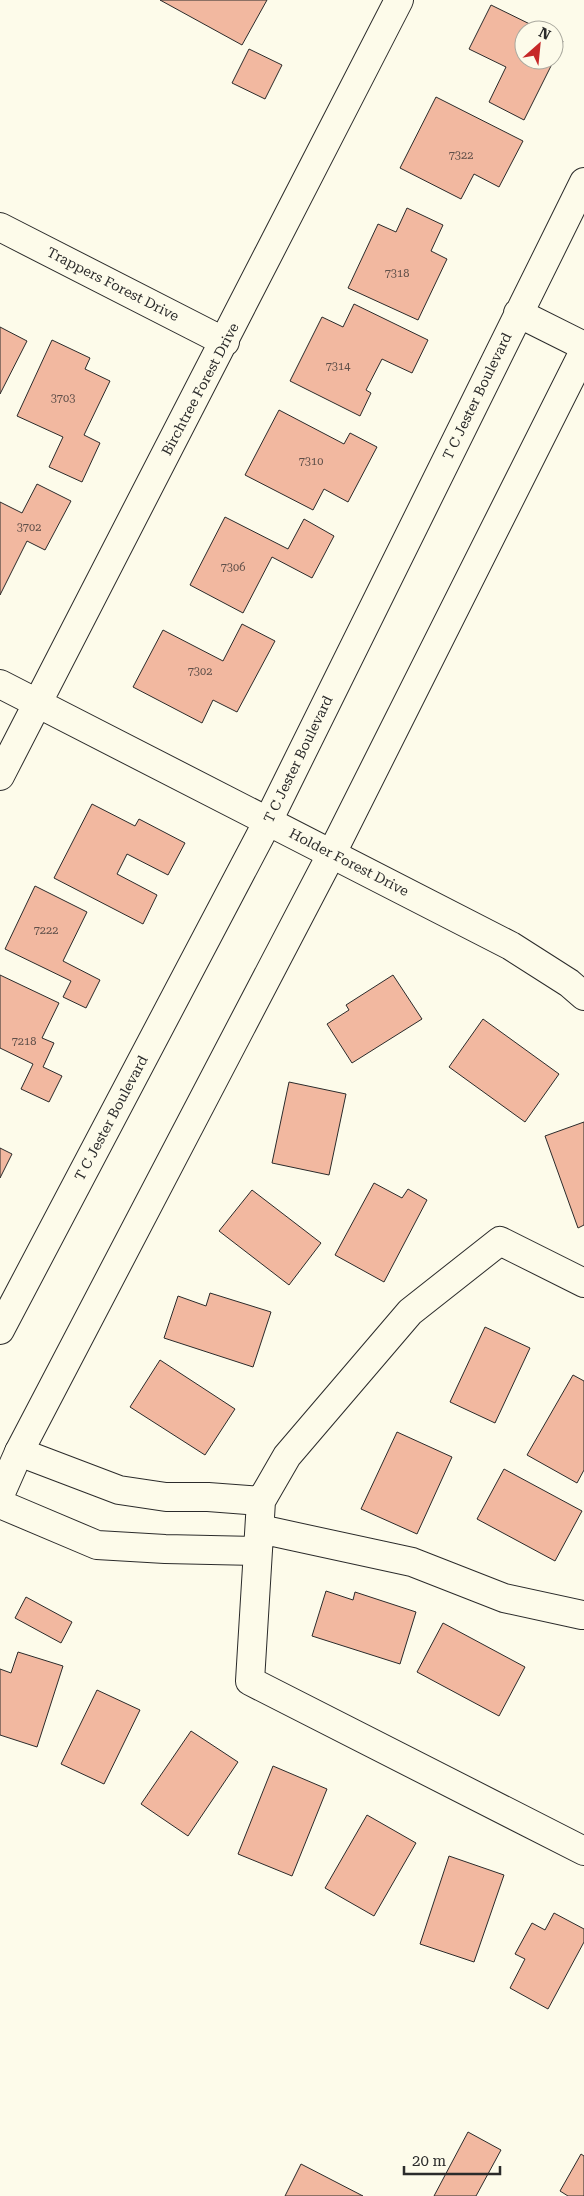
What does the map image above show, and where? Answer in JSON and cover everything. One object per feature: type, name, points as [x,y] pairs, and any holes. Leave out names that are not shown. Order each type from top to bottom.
[{"type":"main road","name":"Birchtree Forest Drive","points":[[0,776],[36,703],[225,342],[399,0]]},
{"type":"main road","name":"T C Jester Boulevard","points":[[0,1330],[268,821],[584,182]]},
{"type":"main road","name":"Trappers Forest Drive","points":[[0,227],[225,342]]},
{"type":"main road","points":[[518,313],[584,346]]},
{"type":"main road","points":[[0,1495],[10,1447],[332,853],[584,350]]},
{"type":"main road","name":"Holder Forest Drive","points":[[0,684],[511,946],[569,983],[584,996]]},
{"type":"main road","points":[[584,1283],[500,1242],[410,1312],[287,1456],[261,1501],[250,1681],[584,1851]]},
{"type":"main road","points":[[10,1447],[119,1490],[166,1497],[208,1497],[261,1501]]},
{"type":"main road","points":[[0,1504],[97,1545],[165,1549],[259,1540],[412,1562],[504,1598],[582,1616]]},
{"type":"building","points":[[160,0],[267,0],[242,45]]},
{"type":"building","points":[[491,5],[522,20],[514,20],[514,70],[549,70],[524,120],[489,102],[506,67],[469,49]]},
{"type":"building","points":[[249,49],[282,65],[265,99],[232,83]]},
{"type":"building","points":[[436,97],[523,141],[499,187],[474,174],[461,199],[400,168]]},
{"type":"building","points":[[407,208],[443,225],[431,251],[447,259],[418,320],[348,288],[378,224],[396,232]]},
{"type":"building","points":[[354,304],[428,340],[412,373],[382,359],[366,390],[371,393],[360,416],[290,381],[322,317],[343,327]]},
{"type":"building","points":[[0,327],[27,341],[0,394]]},
{"type":"building","points":[[52,340],[90,358],[85,369],[110,381],[84,435],[100,443],[82,482],[49,467],[63,437],[17,416]]},
{"type":"building","points":[[279,410],[344,444],[350,433],[377,447],[348,502],[324,489],[313,510],[245,475]]},
{"type":"building","points":[[37,484],[71,501],[45,550],[27,541],[0,595],[0,502],[22,513]]},
{"type":"building","points":[[225,517],[288,549],[304,519],[334,536],[312,578],[272,557],[243,613],[190,585]]},
{"type":"building","points":[[242,624],[275,641],[237,712],[213,700],[202,723],[133,687],[163,630],[223,661]]},
{"type":"building","points":[[92,804],[135,826],[139,819],[185,843],[168,875],[127,854],[117,874],[157,895],[143,924],[54,878]]},
{"type":"building","points":[[35,886],[87,912],[63,961],[100,980],[86,1008],[63,997],[71,981],[5,949]]},
{"type":"building","points":[[0,975],[59,1003],[42,1038],[54,1043],[43,1067],[62,1076],[49,1102],[21,1089],[33,1064],[0,1048]]},
{"type":"building","points":[[393,975],[422,1019],[352,1063],[327,1024],[349,1010],[346,1005]]},
{"type":"building","points":[[483,1019],[559,1074],[525,1122],[449,1067]]},
{"type":"building","points":[[289,1082],[346,1094],[329,1175],[272,1163]]},
{"type":"building","points":[[584,1122],[584,1225],[578,1228],[545,1136]]},
{"type":"building","points":[[0,1148],[12,1154],[0,1178]]},
{"type":"building","points":[[374,1183],[402,1198],[408,1189],[427,1200],[384,1282],[335,1255]]},
{"type":"building","points":[[252,1190],[321,1243],[289,1285],[219,1231]]},
{"type":"building","points":[[210,1293],[271,1312],[253,1367],[164,1338],[178,1296],[206,1306]]},
{"type":"building","points":[[485,1327],[530,1348],[495,1423],[450,1402]]},
{"type":"building","points":[[160,1360],[235,1409],[205,1455],[130,1407]]},
{"type":"building","points":[[573,1375],[584,1381],[584,1470],[577,1483],[527,1455]]},
{"type":"building","points":[[397,1432],[452,1457],[417,1534],[361,1509]]},
{"type":"building","points":[[504,1469],[582,1511],[555,1561],[477,1519]]},
{"type":"building","points":[[326,1591],[353,1600],[355,1592],[416,1612],[400,1664],[312,1636]]},
{"type":"building","points":[[26,1597],[72,1622],[61,1643],[15,1618]]},
{"type":"building","points":[[443,1623],[525,1667],[499,1716],[417,1672]]},
{"type":"building","points":[[18,1652],[63,1666],[37,1747],[0,1735],[0,1669],[11,1673]]},
{"type":"building","points":[[97,1690],[140,1710],[104,1784],[61,1764]]},
{"type":"building","points":[[191,1731],[238,1762],[188,1836],[141,1804]]},
{"type":"building","points":[[273,1766],[327,1789],[292,1876],[238,1854]]},
{"type":"building","points":[[367,1815],[416,1843],[374,1916],[325,1888]]},
{"type":"building","points":[[449,1856],[504,1875],[474,1962],[420,1944]]},
{"type":"building","points":[[554,1913],[584,1929],[584,1942],[548,2009],[510,1988],[525,1959],[515,1954],[532,1923],[545,1930]]},
{"type":"building","points":[[468,2132],[501,2150],[476,2196],[434,2196]]},
{"type":"building","points":[[581,2154],[584,2156],[584,2196],[568,2196],[560,2191]]},
{"type":"building","points":[[301,2164],[363,2196],[285,2196]]}]
